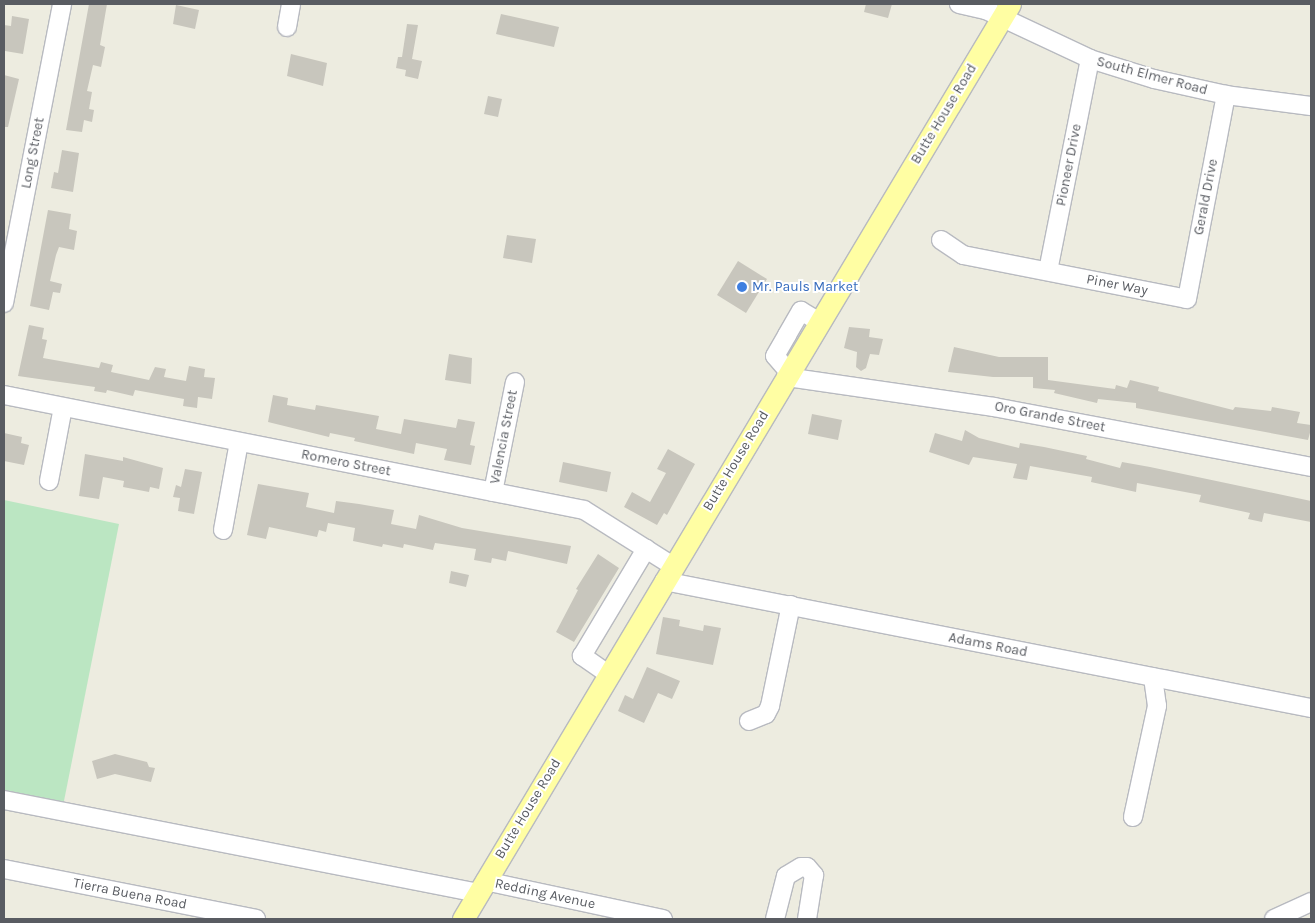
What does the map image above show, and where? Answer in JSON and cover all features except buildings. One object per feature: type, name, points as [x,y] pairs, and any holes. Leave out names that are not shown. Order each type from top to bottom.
[{"type":"main road","name":"Butte House Road","points":[[463,919],[788,374],[796,341],[819,322],[1006,11]]},
{"type":"street","name":"Long Street","points":[[4,303],[62,4]]},
{"type":"street","points":[[287,28],[292,4]]},
{"type":"street","name":"South Elmer Road","points":[[959,4],[986,10],[1006,11],[1090,59],[1154,79],[1226,95],[1311,106]]},
{"type":"street","name":"Pioneer Drive","points":[[1048,271],[1090,59]]},
{"type":"street","name":"Gerald Drive","points":[[1186,299],[1226,95]]},
{"type":"street","name":"Piner Way","points":[[941,240],[963,255],[1186,299]]},
{"type":"street","name":"Oro Grande Street","points":[[788,374],[994,407],[1311,467]]},
{"type":"street","name":"Valencia Street","points":[[493,492],[515,382]]},
{"type":"street","name":"Romero Street","points":[[4,395],[584,510],[646,549],[669,573]]},
{"type":"street","points":[[49,481],[64,407]]},
{"type":"street","points":[[223,530],[239,442]]},
{"type":"street","points":[[608,674],[582,656],[646,549]]},
{"type":"street","name":"Adams Road","points":[[669,573],[791,606],[1311,708]]},
{"type":"street","points":[[749,721],[766,714],[770,706],[791,606]]},
{"type":"street","points":[[1133,817],[1157,706],[1154,677]]},
{"type":"street","name":"Redding Avenue","points":[[4,800],[663,919]]},
{"type":"street","points":[[775,919],[786,876],[800,867],[808,867],[814,875],[807,919]]},
{"type":"street","name":"Tierra Buena Road","points":[[4,868],[256,919]]},
{"type":"street","points":[[1274,919],[1311,902]]},
{"type":"green space","points":[[4,500],[119,524],[62,811],[4,800]]},
{"type":"place","name":"Mr. Pauls Market","points":[[742,287]]}]
